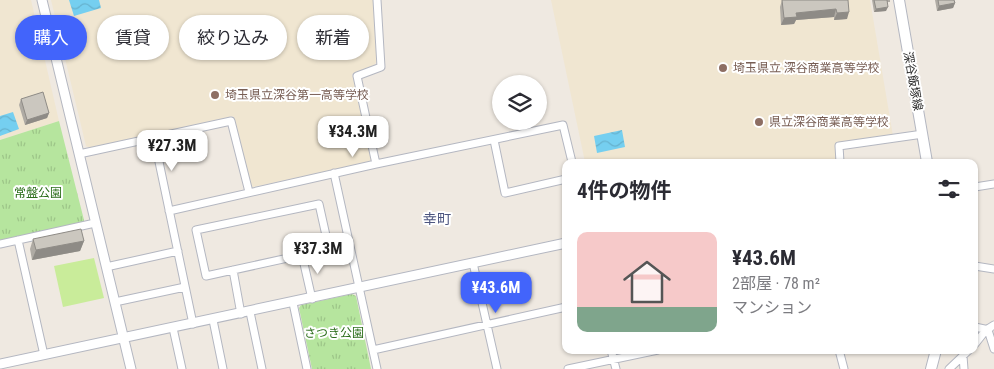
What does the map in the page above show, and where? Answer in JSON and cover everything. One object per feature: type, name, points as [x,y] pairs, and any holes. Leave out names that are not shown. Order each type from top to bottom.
[{"type":"main road","name":"深谷飯塚線","points":[[899,0],[927,159]]},
{"type":"main road","points":[[931,369],[935,354]]},
{"type":"street","points":[[42,0],[131,369]]},
{"type":"street","points":[[376,164],[357,76],[381,67],[377,0]]},
{"type":"street","points":[[79,154],[231,121],[249,192]]},
{"type":"street","points":[[169,210],[563,125],[571,159]]},
{"type":"street","points":[[840,159],[839,146],[923,134]]},
{"type":"street","points":[[154,138],[193,324]]},
{"type":"street","points":[[494,140],[505,193],[562,180]]},
{"type":"street","points":[[334,174],[377,369]]},
{"type":"street","points":[[978,187],[994,184]]},
{"type":"street","points":[[319,204],[329,249],[302,255],[206,276],[196,230],[319,204]]},
{"type":"street","points":[[0,244],[95,223]]},
{"type":"street","points":[[18,240],[44,355]]},
{"type":"street","points":[[0,364],[360,289],[562,244]]},
{"type":"street","points":[[106,267],[178,250]]},
{"type":"street","points":[[302,255],[312,299]]},
{"type":"street","points":[[473,263],[497,369]]},
{"type":"street","points":[[978,266],[994,269]]},
{"type":"street","points":[[233,270],[262,369]]},
{"type":"street","points":[[115,302],[185,287]]},
{"type":"street","points":[[293,303],[307,368],[298,369]]},
{"type":"street","points":[[373,350],[562,308]]},
{"type":"street","points":[[213,320],[223,369]]},
{"type":"street","points":[[978,327],[991,329]]},
{"type":"street","points":[[173,328],[182,369]]},
{"type":"street","points":[[978,341],[991,329]]},
{"type":"street","points":[[991,329],[994,349]]},
{"type":"street","points":[[613,354],[616,369]]},
{"type":"street","points":[[568,369],[640,354]]},
{"type":"street","points":[[841,354],[844,369]]},
{"type":"street","points":[[950,369],[963,356]]},
{"type":"street","points":[[963,356],[964,369]]},
{"type":"shaded area","points":[[0,0],[31,0],[34,15],[15,15],[15,60],[45,60],[59,121],[0,140]]},
{"type":"shaded area","name":"埼玉県立深谷第一高等学校","points":[[51,0],[373,0],[378,59],[374,66],[352,74],[371,159],[370,162],[253,187],[250,185],[233,116],[90,148],[86,146],[65,60],[87,60],[87,15],[55,15]]},
{"type":"shaded area","name":"埼玉県立 深谷商業高等学校","points":[[551,0],[870,0],[893,136],[835,143],[837,159],[584,159]]},
{"type":"green space","name":"常盤公園","points":[[59,121],[84,220],[83,223],[0,240],[0,140]]},
{"type":"green space","points":[[94,258],[104,298],[63,307],[54,266]]},
{"type":"green space","name":"さつき公園","points":[[352,294],[356,296],[371,369],[312,369],[299,308],[301,305]]},
{"type":"water","points":[[69,0],[99,0],[101,8],[74,15]]},
{"type":"water","points":[[13,112],[19,129],[0,136],[0,116]]},
{"type":"water","points":[[622,130],[625,147],[597,153],[594,136]]},
{"type":"building","points":[[782,0],[848,0],[849,12],[837,13],[836,9],[796,13],[797,17],[784,18]]},
{"type":"building","points":[[874,0],[887,0],[888,7],[876,9]]},
{"type":"building","points":[[938,0],[954,0],[955,3],[939,6]]},
{"type":"building","points":[[43,92],[49,113],[27,120],[21,99]]},
{"type":"building","points":[[81,229],[84,241],[36,250],[33,239]]},
{"type":"place","name":"埼玉県立 深谷商業高等学校","points":[[723,68]]},
{"type":"place","name":"埼玉県立深谷第一高等学校","points":[[215,95]]},
{"type":"place","name":"県立深谷商業高等学校","points":[[759,122]]},
{"type":"district","name":"幸町","points":[[437,219]]}]
